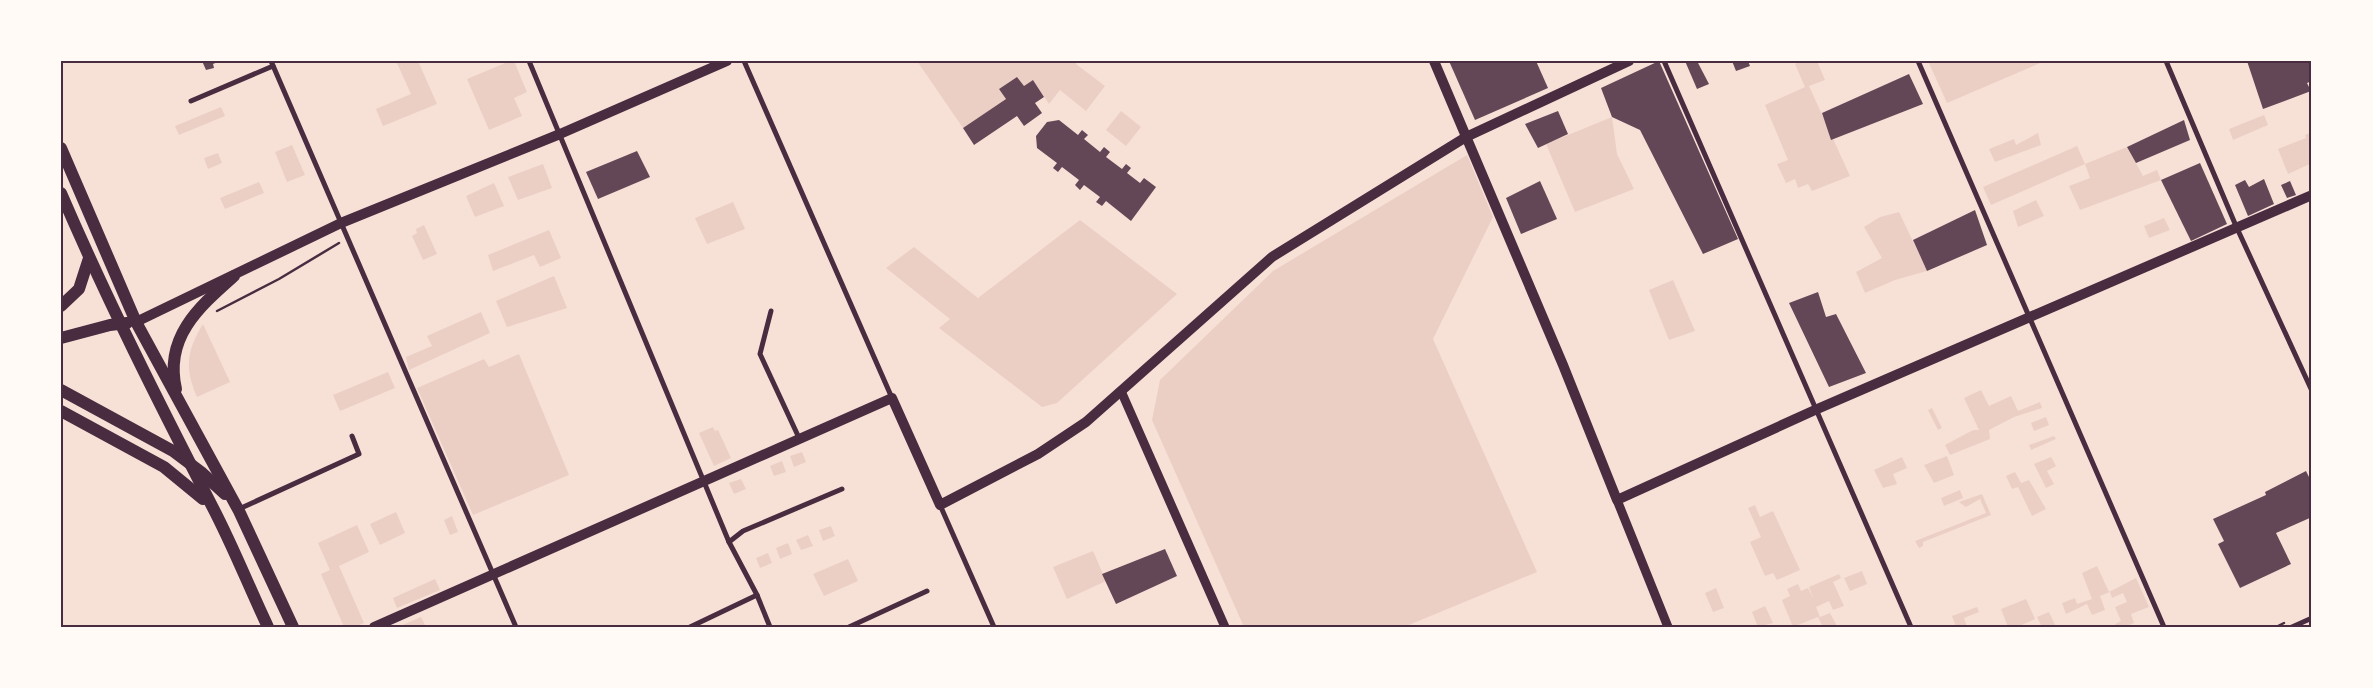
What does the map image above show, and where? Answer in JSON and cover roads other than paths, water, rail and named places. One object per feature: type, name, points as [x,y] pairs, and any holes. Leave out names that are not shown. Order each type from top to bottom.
[{"type":"main road","points":[[61,338],[119,323],[136,322],[341,223],[560,134],[727,61]]},
{"type":"main road","points":[[1434,61],[1563,365],[1617,500],[1815,410],[2236,226],[2312,195]]},
{"type":"main road","points":[[374,627],[892,398],[940,505],[1063,439],[1086,422],[1272,258],[1466,137],[1629,61]]},
{"type":"main road","points":[[61,148],[136,322],[239,510],[293,627]]},
{"type":"main road","points":[[61,193],[119,323],[212,507],[268,627]]},
{"type":"main road","points":[[61,306],[79,289],[89,258]]},
{"type":"main road","points":[[178,399],[174,369],[179,340],[184,327],[196,310],[234,276]]},
{"type":"main road","points":[[61,390],[187,460],[215,484],[239,510]]},
{"type":"main road","points":[[61,411],[164,467],[212,507]]},
{"type":"street","points":[[529,61],[729,542],[757,596],[770,627]]},
{"type":"street","points":[[744,61],[892,398]]},
{"type":"street","points":[[1664,61],[1911,627]]},
{"type":"street","points":[[1918,61],[2164,627]]},
{"type":"street","points":[[2166,61],[2236,226],[2312,391]]},
{"type":"street","points":[[191,101],[272,64],[516,627]]},
{"type":"street","points":[[771,311],[760,354],[800,440]]},
{"type":"street","points":[[1121,391],[1225,627]]},
{"type":"street","points":[[239,510],[359,454],[352,436]]},
{"type":"street","points":[[729,542],[743,531],[842,489]]},
{"type":"street","points":[[1617,500],[1668,627]]},
{"type":"street","points":[[940,505],[994,627]]},
{"type":"street","points":[[849,627],[926,591]]},
{"type":"street","points":[[690,627],[757,596]]},
{"type":"street","points":[[2292,627],[2312,618]]}]
